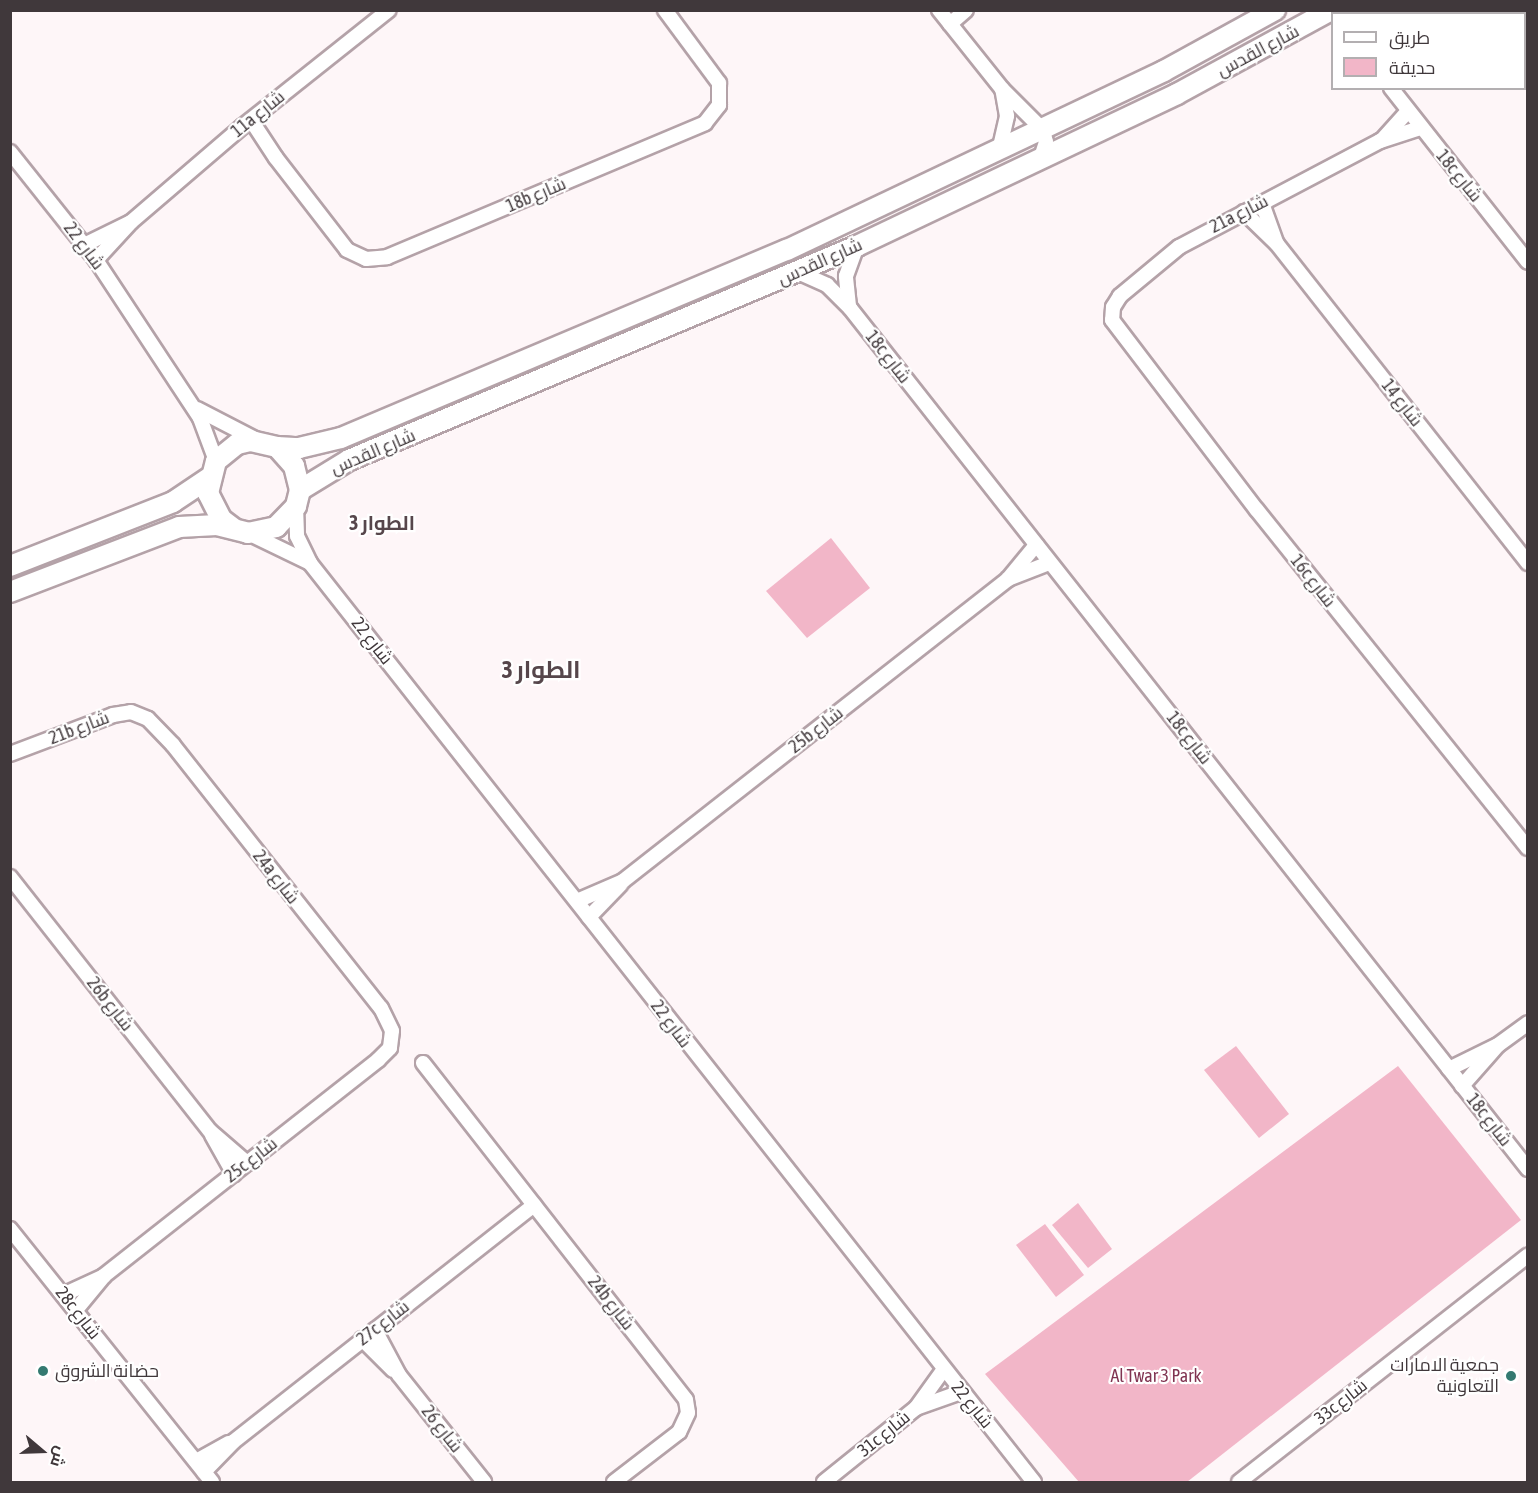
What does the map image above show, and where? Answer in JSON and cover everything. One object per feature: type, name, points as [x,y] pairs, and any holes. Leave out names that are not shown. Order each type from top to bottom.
[{"type":"main road","name":"شارع القدس","points":[[271,445],[320,445],[351,434],[787,250],[999,152],[1164,71],[1275,10]]},
{"type":"main road","name":"شارع القدس","points":[[298,498],[350,460],[857,246],[1177,94],[1326,15]]},
{"type":"main road","points":[[10,566],[173,502],[212,470],[237,444],[271,445],[294,466],[298,498],[276,527],[240,530],[179,527],[10,592]]},
{"type":"main road","points":[[212,470],[213,507],[240,530]]},
{"type":"street","name":"11a شارع","points":[[96,260],[130,222],[247,123],[389,10]]},
{"type":"street","name":"18b شارع","points":[[247,123],[347,250],[366,259],[387,257],[705,123],[719,105],[719,83],[665,10]]},
{"type":"street","points":[[939,10],[1002,89],[1043,130],[1046,142],[1041,160]]},
{"type":"street","points":[[950,24],[966,10]]},
{"type":"street","points":[[999,152],[1007,116],[1002,89]]},
{"type":"street","name":"18c شارع","points":[[1392,90],[1527,262]]},
{"type":"street","name":"21a شارع","points":[[1380,141],[1408,111]]},
{"type":"street","name":"21a شارع","points":[[1113,307],[1130,285],[1166,256],[1244,212],[1380,141],[1420,128]]},
{"type":"street","name":"شارع 22","points":[[10,152],[96,260],[190,404],[207,432],[212,470]]},
{"type":"street","name":"شارع 14","points":[[1262,203],[1277,244]]},
{"type":"street","name":"شارع 14","points":[[1244,212],[1277,244],[1527,563]]},
{"type":"street","name":"11a شارع","points":[[84,245],[130,222]]},
{"type":"street","points":[[850,308],[846,276],[857,246]]},
{"type":"street","name":"18c شارع","points":[[798,272],[827,285],[850,308],[1527,1169]]},
{"type":"street","name":"16c شارع","points":[[1113,307],[1112,320],[1118,332],[1527,849]]},
{"type":"street","name":"شارع 22","points":[[190,404],[226,427],[271,445]]},
{"type":"street","name":"شارع 22","points":[[298,498],[297,536],[310,562],[1034,1482]]},
{"type":"street","name":"شارع 22","points":[[240,530],[310,562]]},
{"type":"street","name":"25b شارع","points":[[589,917],[623,881],[1008,579],[1036,545]]},
{"type":"street","name":"25b شارع","points":[[1008,579],[1049,563]]},
{"type":"street","name":"21b شارع","points":[[10,754],[112,715],[131,712],[148,719]]},
{"type":"street","name":"24a شارع","points":[[148,719],[173,745],[381,1008],[390,1023],[393,1040]]},
{"type":"street","name":"26b شارع","points":[[10,877],[210,1131],[234,1174]]},
{"type":"street","name":"25b شارع","points":[[577,901],[623,881]]},
{"type":"street","points":[[1449,1069],[1498,1045],[1527,1023]]},
{"type":"street","name":"25c شارع","points":[[75,1311],[104,1276],[384,1054],[393,1040]]},
{"type":"street","points":[[1462,1086],[1498,1045]]},
{"type":"street","name":"24b شارع","points":[[423,1063],[687,1403],[688,1413],[680,1432],[614,1482]]},
{"type":"street","name":"26b شارع","points":[[210,1131],[247,1163]]},
{"type":"street","name":"27c شارع","points":[[204,1472],[233,1442],[534,1205]]},
{"type":"street","name":"28c شارع","points":[[10,1228],[204,1472]]},
{"type":"street","name":"33c شارع","points":[[1239,1482],[1527,1255]]},
{"type":"street","name":"25c شارع","points":[[63,1295],[104,1276]]},
{"type":"street","name":"شارع 26","points":[[375,1330],[399,1375]]},
{"type":"street","name":"شارع 26","points":[[362,1339],[399,1375],[484,1482]]},
{"type":"street","name":"31c شارع","points":[[824,1482],[916,1408],[944,1369]]},
{"type":"street","name":"31c شارع","points":[[916,1408],[961,1392]]},
{"type":"green space","points":[[831,538],[870,588],[807,638],[766,591]]},
{"type":"green space","points":[[1236,1046],[1289,1114],[1259,1138],[1204,1070]]},
{"type":"green space","name":"Al Twar 3 Park","points":[[1398,1066],[1521,1220],[1187,1482],[1079,1482],[985,1374]]},
{"type":"green space","points":[[1078,1203],[1112,1249],[1088,1268],[1052,1225]]},
{"type":"green space","points":[[1045,1224],[1084,1275],[1056,1297],[1016,1245]]},
{"type":"place","name":"حضانة الشروق","points":[[43,1371]]},
{"type":"place","name":"جمعية الامارات التعاونية","points":[[1511,1376]]},
{"type":"district","name":"الطوار 3","points":[[382,522]]},
{"type":"district","name":"الطوار 3","points":[[541,670]]}]
